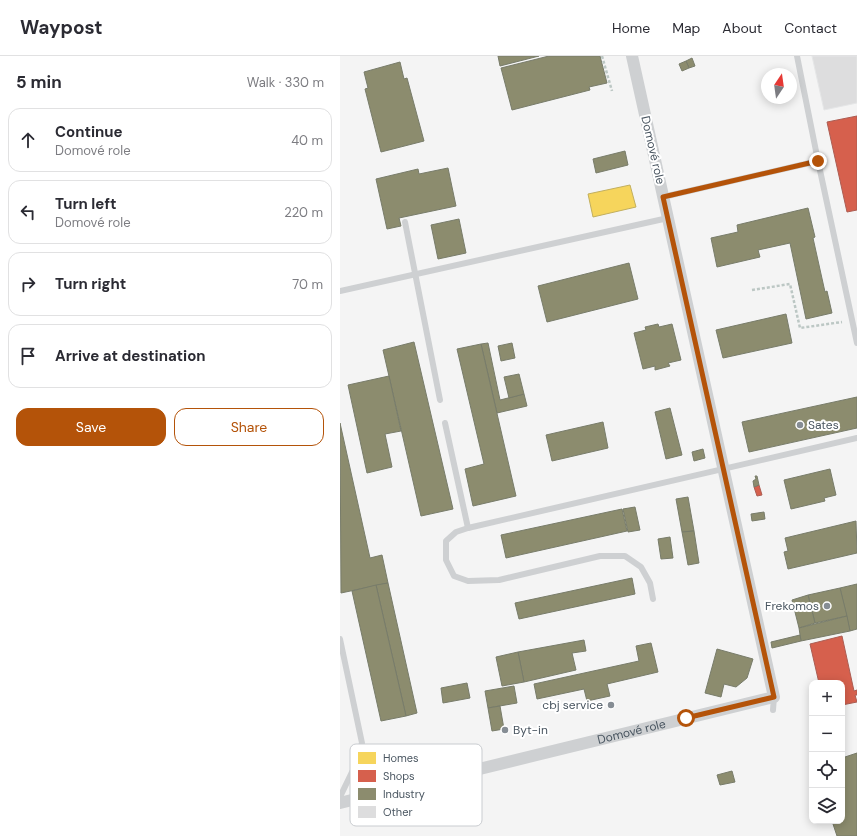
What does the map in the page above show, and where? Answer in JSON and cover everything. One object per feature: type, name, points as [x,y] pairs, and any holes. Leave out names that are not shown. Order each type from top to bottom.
[{"type":"street","name":"Domové role","points":[[482,768],[774,697],[632,56]]},
{"type":"street","name":"Domové role","points":[[340,803],[350,801]]},
{"type":"lane","points":[[797,56],[857,343]]},
{"type":"lane","points":[[663,197],[818,161]]},
{"type":"lane","points":[[340,291],[668,218]]},
{"type":"lane","points":[[405,222],[440,400]]},
{"type":"lane","points":[[445,423],[468,528]]},
{"type":"lane","points":[[653,599],[650,583],[640,567],[625,556],[600,556],[499,580],[468,581],[454,576],[446,560],[446,541],[456,532],[468,528],[857,438]]},
{"type":"lane","points":[[340,639],[362,744]]},
{"type":"lane","points":[[774,697],[774,710]]},
{"type":"lane","points":[[340,797],[350,776]]},
{"type":"path","points":[[602,56],[612,91]]},
{"type":"path","points":[[752,290],[790,284],[800,328],[852,321]]},
{"type":"building: Homes","points":[[630,185],[636,207],[593,217],[588,194]]},
{"type":"building: Shops","points":[[857,116],[857,210],[847,212],[827,122]]},
{"type":"building: Shops","points":[[759,485],[762,495],[757,496],[754,487]]},
{"type":"building: Shops","points":[[842,636],[854,691],[857,690],[857,695],[855,695],[857,702],[845,704],[845,680],[818,680],[810,644]]},
{"type":"building: Industry","points":[[498,56],[539,56],[500,66]]},
{"type":"building: Industry","points":[[549,56],[600,56],[607,83],[589,87],[590,90],[512,110],[501,68]]},
{"type":"building: Industry","points":[[692,58],[695,66],[689,68],[686,61]]},
{"type":"building: Industry","points":[[686,61],[689,68],[682,71],[679,64]]},
{"type":"building: Industry","points":[[400,62],[404,79],[407,78],[424,141],[381,152],[365,89],[368,88],[364,72]]},
{"type":"building: Industry","points":[[625,151],[628,165],[596,173],[593,159]]},
{"type":"building: Industry","points":[[448,168],[456,206],[399,218],[401,226],[387,229],[376,179],[418,169],[419,174]]},
{"type":"building: Industry","points":[[808,208],[825,292],[827,291],[832,313],[806,319],[790,243],[758,250],[760,257],[717,267],[711,238],[738,232],[737,225]]},
{"type":"building: Industry","points":[[459,219],[466,253],[438,259],[431,225]]},
{"type":"building: Industry","points":[[629,263],[638,299],[547,322],[538,286]]},
{"type":"building: Industry","points":[[786,314],[792,343],[723,358],[716,330]]},
{"type":"building: Industry","points":[[658,324],[659,327],[672,324],[681,360],[668,363],[670,366],[655,370],[655,366],[643,369],[634,333],[646,330],[645,327]]},
{"type":"building: Industry","points":[[414,342],[453,509],[421,516],[383,350]]},
{"type":"building: Industry","points":[[488,343],[500,400],[524,394],[527,406],[497,413],[481,344]]},
{"type":"building: Industry","points":[[512,343],[515,358],[501,361],[498,346]]},
{"type":"building: Industry","points":[[481,344],[516,496],[473,506],[465,469],[484,464],[457,349]]},
{"type":"building: Industry","points":[[519,374],[524,394],[509,398],[504,377]]},
{"type":"building: Industry","points":[[389,376],[401,431],[385,434],[392,467],[367,473],[348,385]]},
{"type":"building: Industry","name":"Sates","points":[[857,397],[857,428],[749,452],[742,422]]},
{"type":"building: Industry","points":[[670,408],[682,455],[666,459],[655,412]]},
{"type":"building: Industry","points":[[603,422],[608,448],[552,461],[546,435]]},
{"type":"building: Industry","points":[[340,423],[370,558],[382,555],[388,583],[341,593]]},
{"type":"building: Industry","points":[[703,449],[705,458],[694,461],[692,452]]},
{"type":"building: Industry","points":[[830,469],[836,495],[824,498],[825,501],[791,509],[784,480]]},
{"type":"building: Industry","points":[[755,476],[757,476],[759,485],[754,487],[753,481],[756,479]]},
{"type":"building: Industry","points":[[688,497],[694,531],[682,532],[676,499]]},
{"type":"building: Industry","points":[[635,507],[640,530],[628,532],[623,509]]},
{"type":"building: Industry","points":[[622,509],[627,531],[506,558],[501,535]]},
{"type":"building: Industry","points":[[764,512],[765,519],[752,521],[751,514]]},
{"type":"building: Industry","points":[[856,521],[857,553],[788,569],[784,552],[788,551],[785,538]]},
{"type":"building: Industry","points":[[694,531],[699,563],[688,565],[682,532]]},
{"type":"building: Industry","points":[[670,537],[673,558],[661,559],[658,539]]},
{"type":"building: Industry","points":[[632,578],[635,594],[519,619],[515,603]]},
{"type":"building: Industry","points":[[388,583],[417,713],[406,716],[376,585]]},
{"type":"building: Industry","points":[[857,584],[857,629],[850,631],[840,588]]},
{"type":"building: Industry","points":[[376,585],[406,716],[381,721],[352,591]]},
{"type":"building: Industry","name":"Frekomos","points":[[840,588],[847,616],[815,623],[808,595]]},
{"type":"building: Industry","points":[[808,595],[815,623],[799,628],[792,600]]},
{"type":"building: Industry","points":[[847,616],[850,631],[801,641],[799,628]]},
{"type":"building: Industry","points":[[800,635],[801,641],[772,648],[771,642]]},
{"type":"building: Industry","points":[[584,640],[586,651],[572,653],[576,670],[524,682],[518,652]]},
{"type":"building: Industry","points":[[651,643],[658,672],[607,684],[610,696],[587,701],[584,689],[537,699],[534,684],[639,661],[636,646]]},
{"type":"building: Industry","points":[[717,649],[753,659],[747,678],[736,687],[724,684],[721,697],[705,693]]},
{"type":"building: Industry","points":[[518,652],[524,682],[502,686],[496,657]]},
{"type":"building: Industry","points":[[467,683],[470,698],[443,703],[441,688]]},
{"type":"building: Industry","points":[[514,686],[517,703],[488,708],[485,691]]},
{"type":"building: Industry","points":[[500,706],[504,729],[492,731],[488,708]]},
{"type":"building: Industry","points":[[857,753],[857,836],[837,836],[833,824],[845,824],[845,757]]},
{"type":"building: Industry","points":[[732,771],[735,782],[720,785],[717,775]]},
{"type":"building: Other","points":[[812,56],[857,56],[857,103],[824,110]]},
{"type":"place","name":"Sates","points":[[800,425]]},
{"type":"place","name":"Frekomos","points":[[827,606]]},
{"type":"place","name":"cbj service","points":[[611,705]]},
{"type":"place","name":"Byt-in","points":[[505,730]]},
{"type":"route","points":[[686,718],[774,697],[663,197],[818,161]]}]
